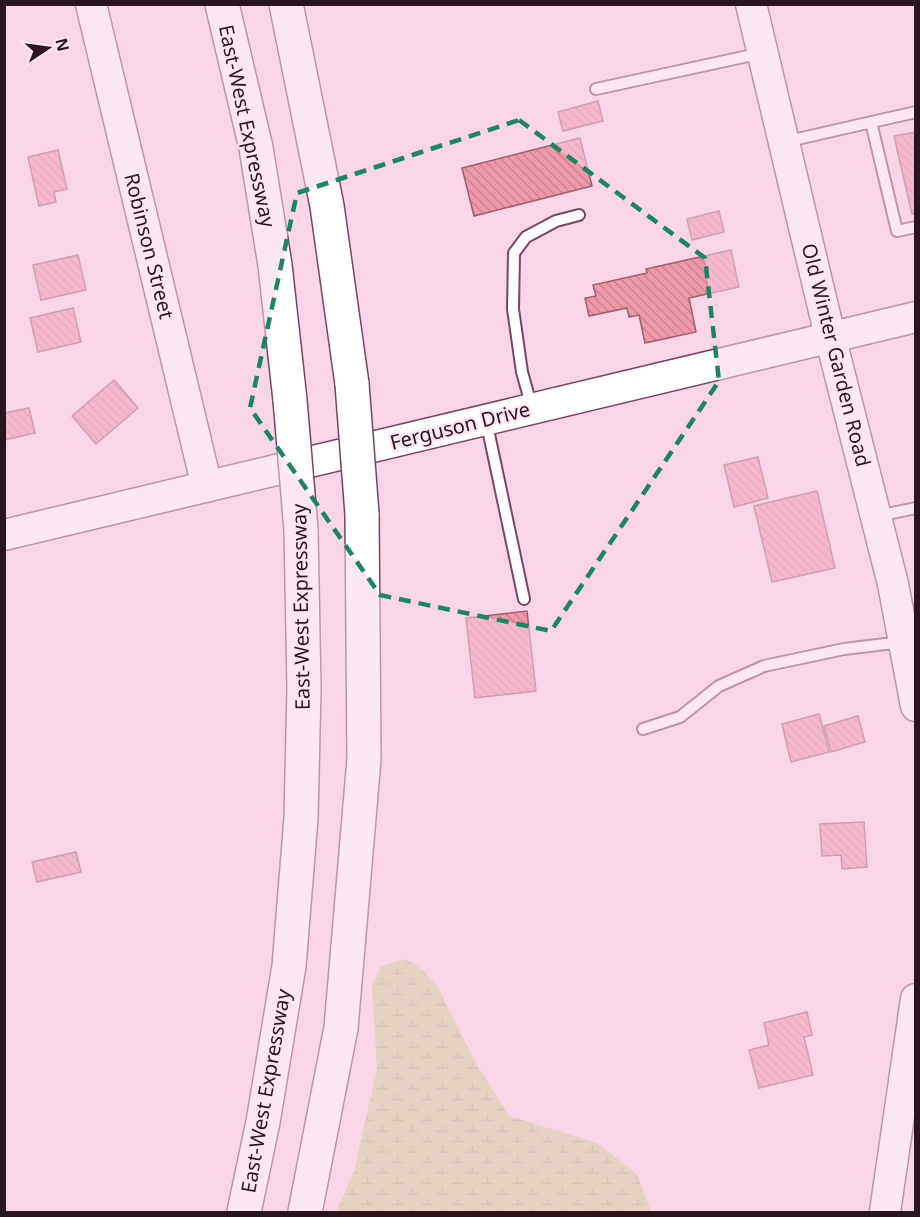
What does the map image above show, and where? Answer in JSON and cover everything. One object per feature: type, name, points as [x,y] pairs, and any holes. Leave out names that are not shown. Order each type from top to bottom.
[{"type":"highway","name":"East-West Expressway","points":[[222,4],[256,148],[276,266],[302,530],[304,688],[301,818],[289,966],[263,1122],[244,1212]]},
{"type":"highway","points":[[286,4],[327,206],[352,384],[362,514],[364,759],[341,1028],[305,1212]]},
{"type":"street","name":"Robinson Street","points":[[91,4],[207,487]]},
{"type":"street","name":"Old Winter Garden Road","points":[[751,4],[830,336],[876,516],[905,641],[915,706]]},
{"type":"street","name":"Ferguson Drive","points":[[4,535],[915,317]]},
{"type":"street","points":[[885,1212],[913,1034],[915,999]]},
{"type":"lane","points":[[596,89],[762,52]]},
{"type":"lane","points":[[784,142],[915,112]]},
{"type":"lane","points":[[871,122],[897,231],[915,227]]},
{"type":"lane","points":[[532,408],[522,372],[513,309],[514,253],[526,237],[556,221],[579,215]]},
{"type":"lane","points":[[486,419],[524,599]]},
{"type":"lane","points":[[876,516],[915,508]]},
{"type":"lane","points":[[643,729],[680,717],[719,686],[764,666],[844,649],[905,641]]},
{"type":"highlighted area","points":[[519,120],[705,258],[719,381],[551,631],[380,595],[250,408],[297,193]]},
{"type":"green space","points":[[406,959],[425,972],[439,990],[474,1060],[509,1116],[597,1143],[637,1174],[651,1212],[336,1212],[354,1171],[377,1069],[372,986],[381,966]]},
{"type":"building","points":[[598,101],[603,121],[563,131],[558,112]]},
{"type":"building","points":[[916,132],[916,213],[912,214],[894,136]]},
{"type":"building","points":[[580,138],[592,186],[474,216],[462,168]]},
{"type":"building","points":[[58,150],[67,189],[54,192],[56,202],[39,206],[28,157]]},
{"type":"building","points":[[719,211],[724,232],[692,240],[687,219]]},
{"type":"building","points":[[731,250],[739,287],[689,298],[696,332],[645,343],[639,315],[629,317],[627,308],[589,316],[585,298],[596,296],[593,285],[647,273],[646,269]]},
{"type":"building","points":[[78,255],[86,290],[41,300],[33,265]]},
{"type":"building","points":[[73,308],[81,342],[38,352],[30,318]]},
{"type":"building","points":[[114,380],[138,408],[96,444],[72,416]]},
{"type":"building","points":[[29,408],[35,433],[4,440],[4,413]]},
{"type":"building","points":[[758,457],[768,498],[734,507],[724,465]]},
{"type":"building","points":[[817,491],[835,568],[772,582],[754,506]]},
{"type":"building","points":[[527,611],[536,691],[475,698],[466,618]]},
{"type":"building","points":[[819,714],[829,752],[791,762],[782,724]]},
{"type":"building","points":[[858,716],[865,742],[831,752],[824,726]]},
{"type":"building","points":[[864,822],[867,867],[842,869],[841,855],[822,856],[820,824]]},
{"type":"building","points":[[76,852],[81,872],[37,882],[32,862]]},
{"type":"building","points":[[807,1012],[812,1035],[804,1037],[813,1075],[759,1088],[749,1050],[769,1045],[764,1023]]}]
